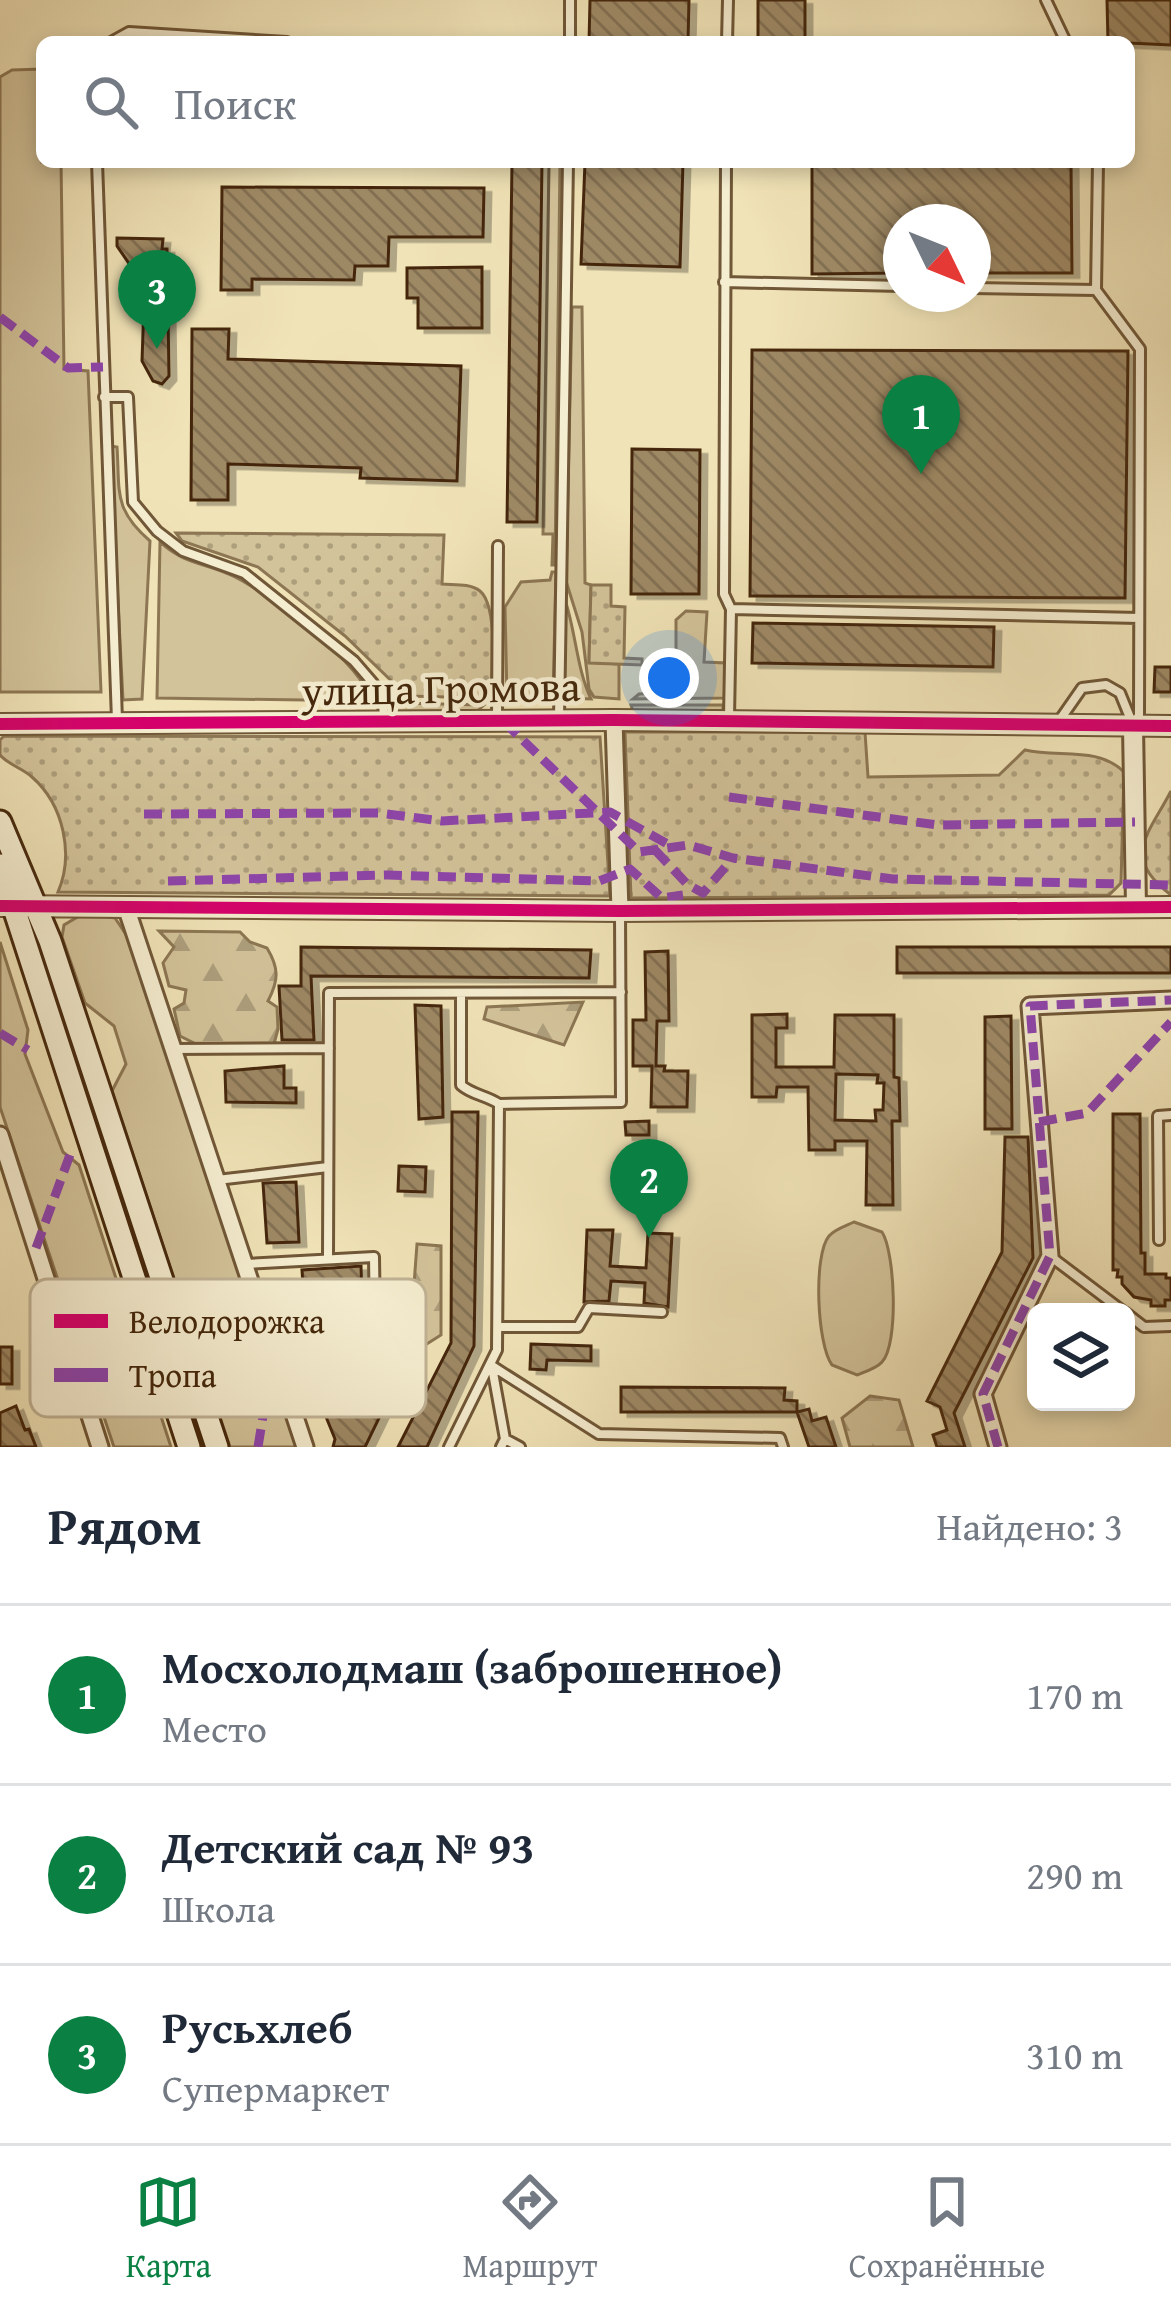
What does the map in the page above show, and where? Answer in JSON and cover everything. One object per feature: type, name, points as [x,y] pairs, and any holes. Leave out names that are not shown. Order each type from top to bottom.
[{"type":"main road","points":[[0,822],[38,906],[161,1279]]},
{"type":"main road","points":[[0,865],[5,906],[132,1279]]},
{"type":"main road","points":[[179,1417],[189,1447]]},
{"type":"main road","points":[[207,1417],[217,1447]]},
{"type":"street","name":"улица Громова","points":[[0,724],[614,720],[1171,726]]},
{"type":"street","points":[[614,720],[620,910]]},
{"type":"street","points":[[1133,726],[1136,907]]},
{"type":"street","points":[[5,906],[1171,907]]},
{"type":"street","points":[[126,907],[249,1279]]},
{"type":"street","points":[[998,1447],[983,1394],[1050,1256],[1030,1006],[1171,1000]]},
{"type":"street","points":[[0,1135],[46,1279]]},
{"type":"street","points":[[90,1417],[100,1447]]},
{"type":"street","points":[[295,1417],[305,1447]]},
{"type":"lane","points":[[569,36],[570,0]]},
{"type":"lane","points":[[728,0],[728,36]]},
{"type":"lane","points":[[1046,0],[1063,36]]},
{"type":"lane","points":[[122,36],[129,32],[192,36]]},
{"type":"lane","points":[[97,168],[117,722]]},
{"type":"lane","points":[[560,721],[568,168]]},
{"type":"lane","points":[[726,168],[728,722]]},
{"type":"lane","points":[[1098,168],[1096,290],[1140,350],[1139,715],[1133,726]]},
{"type":"lane","points":[[724,282],[883,286]]},
{"type":"lane","points":[[991,287],[1096,290]]},
{"type":"lane","points":[[104,397],[128,398],[134,502],[157,531],[183,551],[244,572],[354,661],[373,682],[384,723]]},
{"type":"lane","points":[[497,722],[498,546]]},
{"type":"lane","points":[[730,609],[1139,618]]},
{"type":"lane","points":[[1054,724],[1064,718],[1082,688],[1099,684],[1120,693],[1133,726]]},
{"type":"lane","points":[[461,993],[461,1085],[469,1093],[486,1094],[500,1104],[621,1102],[620,910]]},
{"type":"lane","points":[[328,1259],[329,993],[620,992]]},
{"type":"lane","points":[[171,1049],[328,1048]]},
{"type":"lane","points":[[448,1447],[491,1366],[499,1327],[500,1104]]},
{"type":"lane","points":[[1159,1240],[1158,1116],[1171,1115]]},
{"type":"lane","points":[[215,1180],[328,1167]]},
{"type":"lane","points":[[1050,1256],[1112,1303]]},
{"type":"lane","points":[[244,1264],[374,1257],[374,1279]]},
{"type":"lane","points":[[499,1327],[578,1327],[589,1309],[662,1312]]},
{"type":"lane","points":[[1135,1320],[1144,1327],[1171,1326]]},
{"type":"lane","points":[[491,1366],[599,1434],[694,1441],[780,1438],[783,1447]]},
{"type":"lane","points":[[491,1366],[503,1443],[520,1447]]},
{"type":"green space","points":[[36,69],[36,168],[61,168],[64,369],[88,371],[101,692],[0,692],[0,77],[12,70]]},
{"type":"green space","points":[[549,168],[560,168],[555,565],[553,534],[543,534]]},
{"type":"green space","points":[[572,307],[582,307],[589,662],[619,664],[619,699],[594,697],[589,689],[582,632],[566,581]]},
{"type":"green space","points":[[110,446],[117,447],[124,509],[150,541],[142,699],[123,700]]},
{"type":"green space","points":[[176,533],[444,535],[442,584],[476,588],[486,599],[493,659],[488,698],[407,696],[345,636],[258,567],[182,541]]},
{"type":"green space","points":[[160,542],[188,560],[235,577],[291,614],[351,668],[371,701],[157,698]]},
{"type":"green space","points":[[556,572],[553,697],[507,698],[505,607],[521,582],[550,580]]},
{"type":"green space","points":[[591,585],[611,585],[611,606],[625,607],[624,658],[642,659],[642,665],[589,663]]},
{"type":"green space","points":[[566,603],[583,676],[591,699],[563,698]]},
{"type":"green space","points":[[686,611],[707,612],[704,662],[726,663],[725,698],[633,699],[639,694],[676,692],[676,664],[651,664],[651,659],[676,656],[676,620]]},
{"type":"green space","points":[[396,703],[484,705],[475,713],[394,713]]},
{"type":"green space","points":[[631,705],[723,705],[723,718],[634,715]]},
{"type":"green space","points":[[625,732],[865,732],[868,777],[999,775],[1025,750],[1102,759],[1124,772],[1121,883],[1109,895],[631,898]]},
{"type":"green space","points":[[4,736],[600,737],[610,896],[58,892],[65,862],[59,816],[43,788],[0,755]]},
{"type":"green space","points":[[1171,791],[1171,895],[1146,869],[1143,857],[1148,833]]},
{"type":"green space","points":[[81,915],[115,918],[129,939],[242,1279],[174,1279],[112,1091],[126,1064],[114,1026],[85,1003],[62,937],[64,925]]},
{"type":"green space","points":[[32,930],[38,936],[90,1089],[83,1091]]},
{"type":"green space","points":[[159,931],[240,932],[267,948],[276,974],[268,1001],[277,1007],[274,1044],[200,1046],[180,1036],[174,1009],[184,1003],[186,990],[169,986],[163,963],[174,947]]},
{"type":"green space","points":[[0,942],[28,1030],[25,1054],[63,1152],[79,1165],[116,1279],[58,1279],[0,1107]]},
{"type":"green space","points":[[583,1002],[564,1045],[484,1019],[487,1007]]},
{"type":"green space","points":[[92,1096],[152,1279],[145,1279],[86,1098]]},
{"type":"green space","points":[[854,1222],[882,1232],[890,1258],[893,1298],[887,1352],[880,1364],[857,1375],[832,1365],[823,1339],[819,1300],[824,1246],[831,1234]]},
{"type":"green space","points":[[417,1244],[441,1246],[441,1335],[426,1344],[426,1279],[414,1279]]},
{"type":"green space","points":[[870,1396],[899,1400],[913,1447],[850,1447],[842,1418]]},
{"type":"green space","points":[[104,1417],[161,1417],[171,1447],[114,1447]]},
{"type":"green space","points":[[190,1417],[197,1417],[207,1447],[200,1447]]},
{"type":"green space","points":[[220,1417],[288,1417],[298,1447],[230,1447]]},
{"type":"building","points":[[590,0],[689,0],[688,36],[589,36]]},
{"type":"building","points":[[758,0],[805,0],[805,36],[758,36]]},
{"type":"building","points":[[1107,0],[1171,0],[1171,45],[1135,43],[1135,36],[1108,36]]},
{"type":"building","points":[[512,168],[542,168],[537,522],[507,522]]},
{"type":"building","points":[[585,168],[683,168],[680,267],[581,264]]},
{"type":"building","points":[[812,168],[1071,168],[1072,273],[991,273],[991,204],[883,204],[883,273],[812,274]]},
{"type":"building","points":[[222,187],[484,188],[483,237],[389,237],[388,266],[355,266],[354,280],[252,279],[252,290],[221,290]]},
{"type":"building","points":[[117,238],[163,239],[162,249],[167,249],[169,376],[162,384],[153,381],[142,361],[144,303],[131,301],[127,285],[133,286],[132,268]]},
{"type":"building","points":[[482,267],[482,328],[418,328],[418,298],[407,298],[407,268]]},
{"type":"building","points":[[192,329],[229,329],[228,359],[461,366],[457,481],[360,478],[361,468],[228,464],[228,500],[191,500]]},
{"type":"building","points":[[752,350],[1128,351],[1125,598],[750,596]]},
{"type":"building","points":[[632,449],[700,450],[699,594],[631,594]]},
{"type":"building","points":[[753,623],[994,627],[993,667],[752,663]]},
{"type":"building","points":[[1155,667],[1171,667],[1171,692],[1154,692]]},
{"type":"building","points":[[301,947],[591,950],[589,978],[311,976],[314,1040],[282,1040],[279,986],[301,986]]},
{"type":"building","points":[[897,947],[1171,947],[1171,973],[897,973]]},
{"type":"building","points":[[668,951],[669,1021],[657,1021],[656,1066],[665,1066],[664,1071],[688,1071],[687,1107],[651,1107],[652,1066],[633,1066],[633,1020],[646,1020],[645,952]]},
{"type":"building","points":[[415,1005],[441,1006],[443,1117],[419,1119]]},
{"type":"building","points":[[787,1014],[787,1028],[776,1028],[776,1067],[834,1067],[835,1015],[894,1015],[900,1121],[892,1121],[893,1205],[866,1205],[867,1141],[835,1141],[835,1150],[809,1150],[808,1087],[777,1087],[776,1097],[752,1097],[752,1015]],"holes":[[[836,1074],[878,1075],[877,1083],[884,1083],[883,1110],[875,1110],[876,1121],[835,1120]]]},
{"type":"building","points":[[1011,1016],[1012,1129],[985,1129],[985,1017]]},
{"type":"building","points":[[284,1066],[284,1088],[296,1088],[296,1103],[226,1102],[225,1071]]},
{"type":"building","points":[[452,1112],[478,1112],[474,1346],[427,1447],[398,1447],[413,1417],[426,1417],[426,1392],[451,1343]]},
{"type":"building","points":[[1113,1114],[1140,1114],[1141,1253],[1145,1253],[1145,1274],[1171,1278],[1171,1300],[1165,1300],[1165,1306],[1151,1306],[1151,1300],[1134,1297],[1122,1284],[1122,1277],[1117,1277],[1118,1270],[1113,1270]]},
{"type":"building","points":[[649,1121],[649,1135],[626,1135],[625,1122]]},
{"type":"building","points":[[1005,1137],[1028,1137],[1033,1258],[954,1413],[965,1447],[937,1447],[933,1435],[947,1430],[940,1407],[927,1401],[1002,1252]]},
{"type":"building","points":[[399,1166],[426,1167],[425,1192],[398,1191]]},
{"type":"building","points":[[296,1182],[299,1242],[267,1243],[263,1183]]},
{"type":"building","points":[[587,1230],[613,1230],[610,1266],[646,1268],[648,1233],[672,1234],[668,1307],[644,1303],[645,1283],[611,1281],[609,1301],[584,1302]]},
{"type":"building","points":[[361,1266],[361,1279],[303,1279],[302,1270]]},
{"type":"building","points":[[531,1344],[591,1346],[591,1361],[547,1360],[546,1370],[530,1369]]},
{"type":"building","points":[[0,1347],[12,1347],[12,1384],[0,1384]]},
{"type":"building","points":[[621,1387],[785,1388],[784,1400],[797,1401],[797,1412],[621,1412]]},
{"type":"building","points":[[16,1406],[36,1447],[0,1447],[0,1413]]},
{"type":"building","points":[[809,1409],[812,1421],[826,1417],[836,1447],[809,1447],[797,1412]]},
{"type":"building","points":[[326,1417],[380,1417],[365,1447],[333,1447],[335,1439]]},
{"type":"marked path","points":[[0,317],[68,368],[103,367]]},
{"type":"marked path","points":[[504,722],[639,852],[688,845],[733,858],[893,879],[1171,885]]},
{"type":"marked path","points":[[729,797],[938,825],[1135,822]]},
{"type":"marked path","points":[[144,814],[379,813],[442,821],[610,812],[673,847]]},
{"type":"marked path","points":[[655,850],[687,884],[703,893],[733,858]]},
{"type":"marked path","points":[[168,881],[388,875],[599,881],[630,869],[662,898],[683,895]]},
{"type":"marked path","points":[[998,1447],[983,1394],[1050,1256],[1030,1006],[1171,1000]]},
{"type":"marked path","points":[[1039,1122],[1087,1113],[1171,1022]]},
{"type":"marked path","points":[[0,1033],[28,1050]]},
{"type":"marked path","points":[[36,1248],[71,1152]]},
{"type":"marked path","points":[[258,1447],[263,1417]]},
{"type":"cycle path","points":[[0,724],[614,720],[1171,726]]},
{"type":"cycle path","points":[[0,906],[620,911],[1171,907]]},
{"type":"place","name":"Русьхлеб","points":[[157,349]]},
{"type":"place","name":"Мосхолодмаш (заброшенное)","points":[[921,474]]},
{"type":"place","name":"Детский сад № 93","points":[[649,1238]]}]
